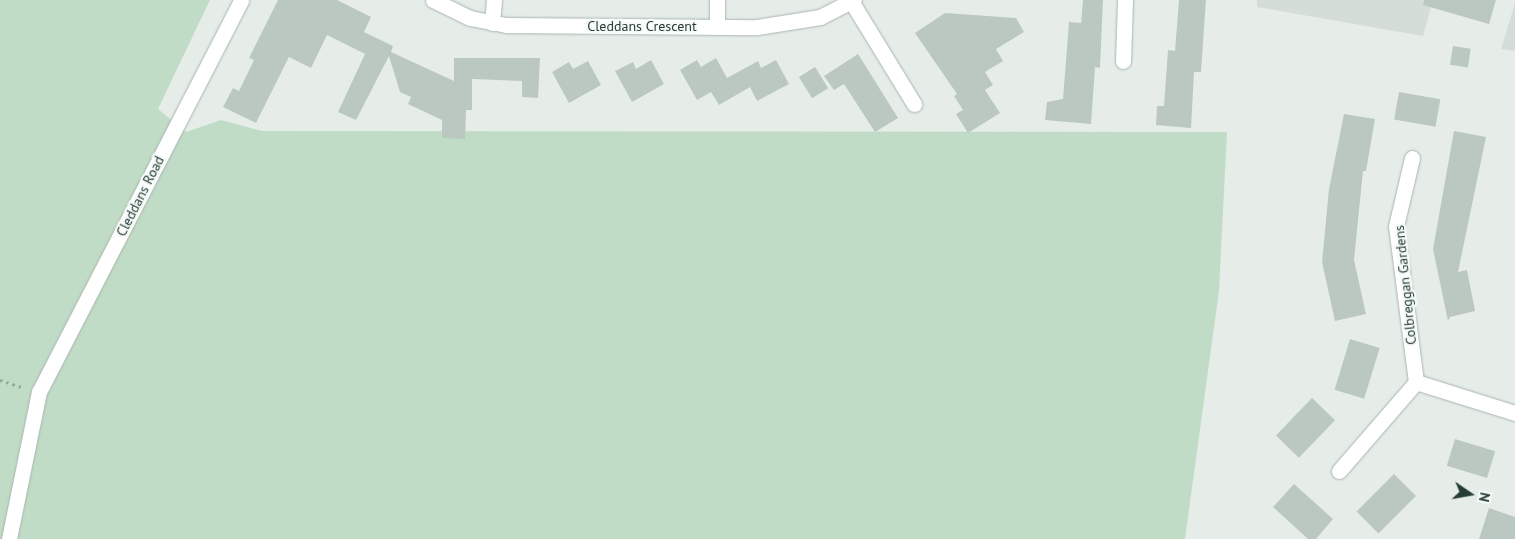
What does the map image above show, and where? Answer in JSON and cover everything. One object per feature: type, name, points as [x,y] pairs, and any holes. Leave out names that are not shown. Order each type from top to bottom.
[{"type":"street","name":"Cleddans Road","points":[[9,539],[39,392],[241,0]]},
{"type":"street","name":"Cleddans Crescent","points":[[433,0],[470,18],[492,23],[757,27],[820,17],[853,1],[914,104]]},
{"type":"street","points":[[492,23],[494,0]]},
{"type":"street","points":[[717,0],[717,26]]},
{"type":"street","points":[[1123,61],[1125,0]]},
{"type":"street","name":"Colbreggan Gardens","points":[[1412,158],[1396,226],[1416,382]]},
{"type":"street","points":[[1339,470],[1416,382],[1515,413]]},
{"type":"shaded area","points":[[1257,0],[1433,0],[1423,36],[1257,7]]},
{"type":"shaded area","points":[[1515,3],[1515,51],[1501,49]]},
{"type":"green space","points":[[0,0],[210,0],[158,109],[186,132],[221,120],[262,131],[1227,132],[1219,291],[1185,539],[0,539]]},
{"type":"building","points":[[278,0],[337,0],[371,17],[364,32],[393,46],[391,52],[454,81],[454,58],[540,58],[538,98],[522,97],[522,81],[472,79],[472,110],[466,110],[465,139],[442,138],[442,120],[408,104],[411,97],[400,92],[389,56],[356,120],[338,112],[365,54],[327,35],[311,68],[289,57],[256,123],[223,107],[233,88],[239,91],[254,60],[249,58]]},
{"type":"building","points":[[1083,0],[1103,0],[1100,68],[1095,67],[1091,124],[1045,120],[1047,102],[1063,99],[1069,22],[1081,23]]},
{"type":"building","points":[[1179,0],[1206,0],[1201,72],[1194,72],[1191,128],[1156,125],[1157,106],[1164,106],[1168,50],[1175,51]]},
{"type":"building","points":[[1424,0],[1496,0],[1489,24],[1423,5]]},
{"type":"building","points":[[945,13],[1016,18],[1024,32],[996,49],[1003,61],[985,72],[993,85],[985,90],[1000,113],[968,133],[956,114],[963,110],[954,96],[957,94],[915,33]]},
{"type":"building","points":[[1453,46],[1471,49],[1468,68],[1450,65]]},
{"type":"building","points":[[858,54],[898,118],[875,132],[844,84],[834,90],[824,76]]},
{"type":"building","points":[[716,58],[727,78],[758,61],[761,68],[776,60],[789,84],[757,101],[750,87],[719,105],[711,92],[697,100],[680,70],[697,60],[701,67]]},
{"type":"building","points":[[651,60],[664,84],[632,102],[615,71],[633,62],[636,69]]},
{"type":"building","points":[[588,61],[601,85],[569,103],[552,72],[569,62],[573,69]]},
{"type":"building","points":[[815,67],[828,88],[812,98],[799,77]]},
{"type":"building","points":[[1399,92],[1440,99],[1435,127],[1394,120]]},
{"type":"building","points":[[1344,114],[1375,119],[1366,171],[1363,171],[1354,260],[1366,314],[1335,321],[1322,262],[1329,189]]},
{"type":"building","points":[[1454,131],[1486,137],[1458,272],[1467,270],[1475,311],[1450,317],[1448,321],[1433,249]]},
{"type":"building","points":[[1350,339],[1380,348],[1364,399],[1335,390]]},
{"type":"building","points":[[1312,398],[1335,420],[1299,458],[1276,435]]},
{"type":"building","points":[[1455,439],[1495,451],[1487,478],[1447,466]]},
{"type":"building","points":[[1394,474],[1416,496],[1378,533],[1357,511]]},
{"type":"building","points":[[1294,484],[1333,519],[1316,539],[1308,539],[1273,507]]},
{"type":"building","points":[[1489,508],[1515,517],[1515,539],[1479,539]]}]
